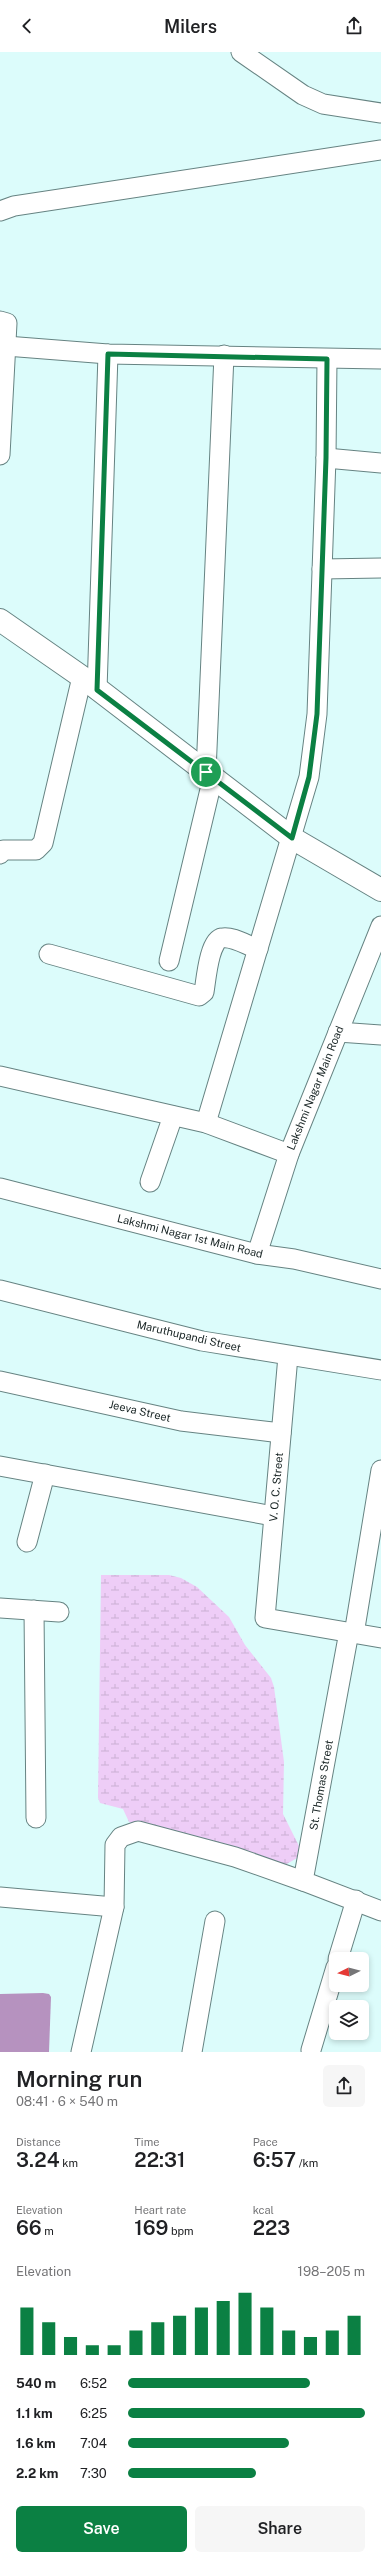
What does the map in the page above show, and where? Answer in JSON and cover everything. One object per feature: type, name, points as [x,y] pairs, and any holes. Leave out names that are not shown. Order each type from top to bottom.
[{"type":"street","points":[[245,53],[303,95],[323,104],[357,111],[381,113]]},
{"type":"street","points":[[0,211],[14,206],[381,150]]},
{"type":"street","points":[[0,321],[7,323],[0,455]]},
{"type":"street","points":[[6,346],[108,354],[381,359]]},
{"type":"street","points":[[0,854],[3,850],[36,850],[43,844],[89,683],[108,354]]},
{"type":"street","points":[[169,962],[209,775],[224,355]]},
{"type":"street","points":[[206,1123],[309,777],[317,714],[326,458],[327,359]]},
{"type":"street","points":[[326,458],[381,463]]},
{"type":"street","points":[[322,569],[381,568]]},
{"type":"street","points":[[0,620],[89,683],[292,838],[381,890]]},
{"type":"street","name":"Lakshmi Nagar Main Road","points":[[257,1254],[289,1154],[381,926]]},
{"type":"street","points":[[49,954],[199,996],[204,992],[212,946],[216,940],[223,938],[230,939],[258,949]]},
{"type":"street","points":[[338,1032],[381,1035]]},
{"type":"street","points":[[0,1076],[206,1123],[289,1154]]},
{"type":"street","points":[[150,1182],[173,1116]]},
{"type":"street","name":"Lakshmi Nagar 1st Main Road","points":[[0,1188],[257,1254],[294,1259],[381,1279]]},
{"type":"street","name":"Maruthupandi Street","points":[[0,1290],[202,1341],[381,1370]]},
{"type":"street","name":"V. O. C. Street","points":[[288,1356],[265,1618],[352,1633]]},
{"type":"street","name":"Jeeva Street","points":[[0,1381],[181,1420],[281,1433]]},
{"type":"street","points":[[0,1466],[273,1516]]},
{"type":"street","name":"St. Thomas Street","points":[[303,1881],[352,1633],[381,1470]]},
{"type":"street","points":[[27,1542],[45,1474]]},
{"type":"street","points":[[0,1608],[59,1612]]},
{"type":"street","points":[[34,1610],[36,1818]]},
{"type":"street","points":[[352,1633],[381,1638]]},
{"type":"street","points":[[81,2052],[114,1908],[115,1845],[121,1837],[138,1831],[235,1857],[356,1900],[381,1911]]},
{"type":"street","points":[[0,1897],[114,1908]]},
{"type":"street","points":[[340,1952],[356,1900]]},
{"type":"street","points":[[192,2052],[215,1921]]},
{"type":"street","points":[[311,2050],[329,1990]]},
{"type":"green space","points":[[101,1575],[169,1575],[181,1578],[197,1587],[229,1617],[245,1645],[271,1678],[274,1687],[284,1762],[283,1814],[301,1850],[299,1857],[283,1866],[129,1822],[123,1809],[100,1803],[98,1798]]},
{"type":"shaded area","points":[[0,1994],[49,1994],[51,1997],[49,2052],[0,2052]]},
{"type":"route","points":[[108,354],[224,355],[327,359],[326,458],[317,714],[309,777],[292,838],[206,772],[97,690],[108,354]]}]
